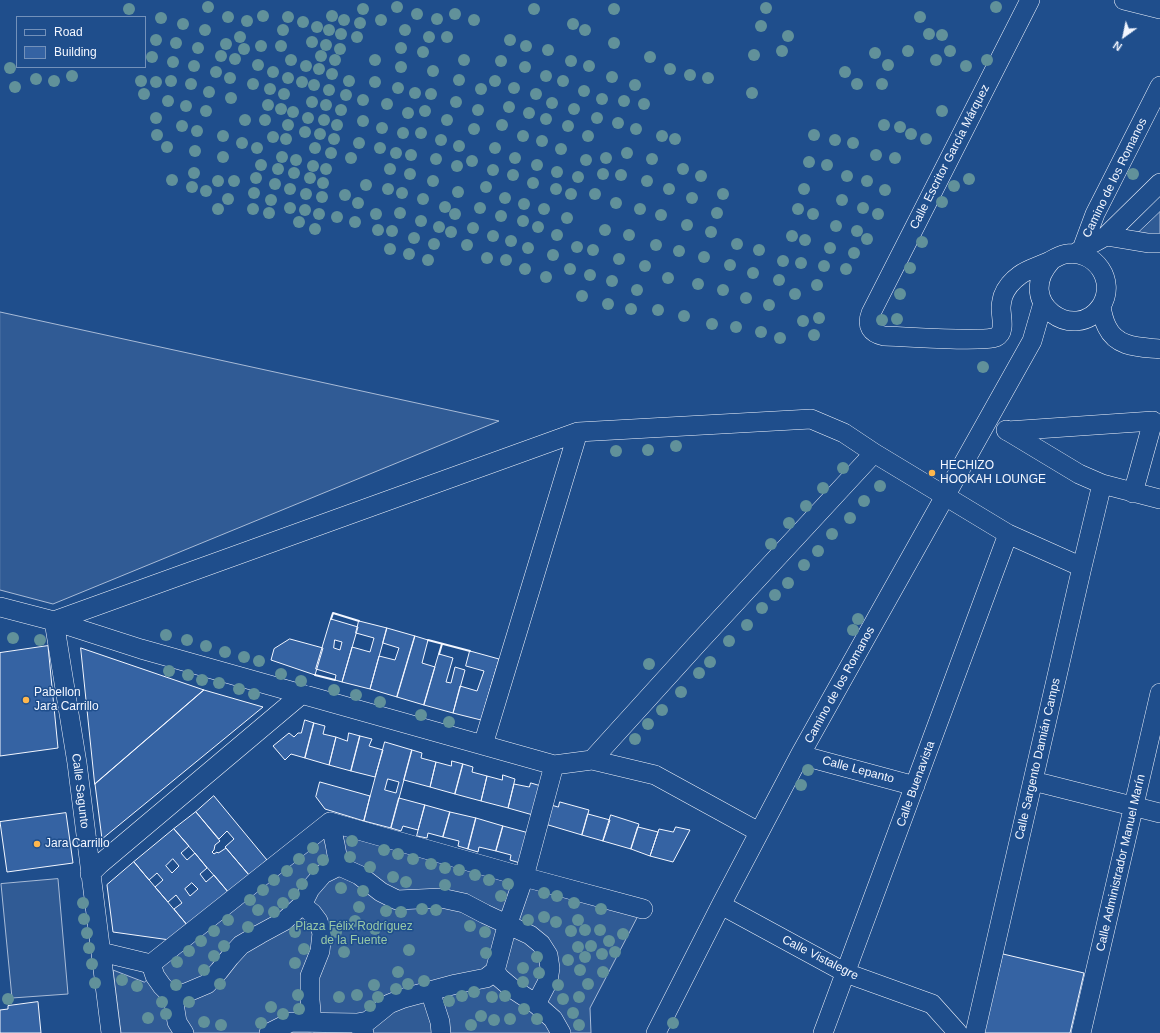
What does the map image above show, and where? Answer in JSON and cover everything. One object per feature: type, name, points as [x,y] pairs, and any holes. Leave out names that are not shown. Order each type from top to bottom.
[{"type":"street","name":"Calle Escritor García Márquez","points":[[1030,0],[871,314],[869,323],[870,328],[874,332],[884,336],[965,340],[996,336],[1002,330],[1001,308],[1008,286],[1020,275],[1051,261]]},
{"type":"street","points":[[1124,0],[1160,9]]},
{"type":"street","name":"Camino de los Romanos","points":[[1078,251],[1095,214],[1160,86]]},
{"type":"street","points":[[1078,251],[1092,259],[1099,266],[1104,275],[1106,285],[1105,296],[1101,306],[1087,317],[1074,320],[1060,318],[1050,312],[1043,303],[1040,295],[1040,276],[1044,268],[1058,256],[1078,251],[1106,236],[1160,183]]},
{"type":"street","points":[[1106,236],[1148,243],[1160,243]]},
{"type":"street","points":[[1099,266],[1106,236]]},
{"type":"street","name":"Camino de los Romanos","points":[[656,1033],[800,755],[1032,341],[1043,303]]},
{"type":"street","points":[[1101,306],[1107,327],[1113,337],[1128,345],[1160,349]]},
{"type":"street","name":"Camino de los Romanos","points":[[1032,341],[1046,327],[1060,318]]},
{"type":"street","points":[[54,621],[578,432],[811,419],[844,433],[945,497],[1008,534],[1082,567]]},
{"type":"street","points":[[986,421],[1007,431],[1079,474],[1102,484],[1160,499]]},
{"type":"street","points":[[1007,431],[1153,421],[1133,492]]},
{"type":"street","points":[[483,745],[578,432]]},
{"type":"street","points":[[592,760],[874,453]]},
{"type":"street","name":"Calle Sargento Damián Camps","points":[[975,1033],[1102,484]]},
{"type":"street","name":"Calle Buenavista","points":[[823,1033],[1008,534]]},
{"type":"street","points":[[0,607],[54,621],[141,649],[554,765],[592,760],[655,775],[759,832]]},
{"type":"street","name":"Calle Sagunto","points":[[54,621],[77,763],[111,1033]]},
{"type":"street","name":"Calle Administrador Manuel Marín","points":[[1081,1033],[1160,693]]},
{"type":"street","points":[[90,874],[302,694]]},
{"type":"street","name":"Calle Lepanto","points":[[800,755],[915,786]]},
{"type":"street","points":[[268,1033],[291,1022],[360,1028],[389,1004],[404,998],[456,984],[486,978],[495,971],[524,877],[554,765]]},
{"type":"street","points":[[1033,781],[1160,813]]},
{"type":"street","points":[[330,822],[524,877],[643,908]]},
{"type":"street","points":[[330,822],[336,844],[339,866]]},
{"type":"street","points":[[151,964],[330,822]]},
{"type":"street","points":[[173,997],[207,984],[219,972],[230,957],[242,946],[284,921],[302,905],[310,889],[323,874],[339,866],[360,875],[381,892],[397,900],[441,898],[464,903],[530,935],[541,944],[548,955],[550,968],[548,981],[536,1004]]},
{"type":"street","points":[[302,905],[312,913],[318,921],[322,933],[320,951],[310,976],[312,1023]]},
{"type":"street","name":"Calle Vistalegre","points":[[721,905],[846,973],[932,1004],[958,1033]]},
{"type":"street","points":[[100,952],[151,964]]},
{"type":"street","points":[[151,964],[155,976],[173,997],[177,1022],[184,1033]]},
{"type":"street","points":[[495,971],[500,978],[513,989],[536,1004],[553,1019],[561,1033]]},
{"type":"street","points":[[430,991],[440,1022],[441,1033]]},
{"type":"shaded area","points":[[1160,212],[1160,234],[1138,233]]},
{"type":"shaded area","points":[[0,312],[499,421],[53,604],[0,590]]},
{"type":"shaded area","name":"Plaza Félix Rodríguez de la Fuente","points":[[330,822],[640,912],[590,1008],[591,1033],[121,1033],[113,970],[144,982]]},
{"type":"shaded area","points":[[58,879],[68,994],[12,998],[1,884]]},
{"type":"building","points":[[331,619],[358,627],[342,682],[335,680],[336,675],[316,669]],"holes":[[[335,640],[342,642],[340,650],[334,648]]]},
{"type":"building","points":[[359,621],[387,628],[370,689],[342,682],[352,647],[370,652],[374,638],[356,633]]},
{"type":"building","points":[[387,628],[415,636],[397,697],[370,689],[379,656],[395,660],[399,648],[383,643]]},
{"type":"building","points":[[415,636],[428,640],[422,663],[435,667],[424,705],[397,697]]},
{"type":"building","points":[[290,639],[323,648],[315,675],[271,660],[274,649]]},
{"type":"building","name":"Pabellon Jara Carrillo","points":[[48,646],[58,748],[0,756],[0,653]]},
{"type":"building","points":[[81,648],[204,690],[95,784]]},
{"type":"building","points":[[470,651],[499,659],[481,720],[453,713],[460,686],[477,691],[484,671],[466,666]]},
{"type":"building","points":[[439,654],[453,658],[446,682],[451,683],[455,667],[465,670],[453,713],[424,705]]},
{"type":"building","points":[[204,690],[263,707],[102,839],[95,784]]},
{"type":"building","points":[[305,720],[314,723],[305,758],[291,754],[285,760],[273,746],[289,733],[294,737],[298,733],[301,733]]},
{"type":"building","points":[[314,723],[325,726],[323,734],[336,737],[329,765],[305,758]]},
{"type":"building","points":[[349,733],[360,736],[351,771],[329,765],[336,737],[347,741]]},
{"type":"building","points":[[360,736],[372,739],[369,746],[383,750],[375,777],[351,771]]},
{"type":"building","points":[[385,742],[412,750],[391,828],[364,821]],"holes":[[[388,779],[399,782],[396,793],[385,790]]]},
{"type":"building","points":[[412,750],[422,753],[421,758],[436,762],[430,787],[404,780]]},
{"type":"building","points":[[452,761],[463,764],[455,794],[430,787],[436,762],[451,766]]},
{"type":"building","points":[[463,764],[473,767],[472,772],[487,776],[481,801],[455,794]]},
{"type":"building","points":[[503,775],[515,779],[508,808],[481,801],[487,776],[502,780]]},
{"type":"building","points":[[320,782],[370,796],[364,821],[325,809],[316,797]]},
{"type":"building","points":[[531,783],[541,786],[533,815],[508,808],[514,784],[529,787]]},
{"type":"building","points":[[214,796],[267,860],[249,875],[225,847],[234,839],[227,831],[219,839],[196,812]]},
{"type":"building","points":[[399,798],[425,805],[418,830],[403,826],[401,831],[391,828]]},
{"type":"building","points":[[560,802],[589,810],[582,835],[545,824],[551,805],[558,807]]},
{"type":"building","points":[[425,805],[450,812],[443,837],[428,833],[427,838],[417,836]]},
{"type":"building","points":[[196,812],[220,841],[215,845],[212,852],[214,854],[217,852],[218,853],[226,848],[249,875],[229,893],[174,829]]},
{"type":"building","points":[[450,812],[476,818],[468,849],[458,846],[459,841],[443,837]]},
{"type":"building","name":"Jara Carrillo","points":[[66,813],[73,863],[7,872],[0,822]]},
{"type":"building","points":[[588,814],[610,820],[603,841],[582,835]]},
{"type":"building","points":[[611,815],[639,824],[631,849],[603,841]]},
{"type":"building","points":[[476,818],[503,826],[496,851],[479,847],[478,852],[468,849]]},
{"type":"building","points":[[503,826],[529,833],[520,863],[510,860],[511,855],[496,851]]},
{"type":"building","points":[[638,827],[658,832],[650,856],[631,849]]},
{"type":"building","points":[[676,827],[690,830],[673,862],[650,856],[659,829],[673,832]]},
{"type":"building","points":[[174,829],[189,846],[181,853],[187,860],[195,853],[207,868],[200,874],[206,882],[214,875],[229,893],[188,926],[174,909],[182,903],[176,895],[168,902],[155,887],[163,880],[157,873],[149,880],[134,862]],"holes":[[[173,859],[179,866],[172,873],[166,866]],[[192,883],[198,889],[190,896],[185,889]]]},
{"type":"building","points":[[134,862],[188,926],[170,940],[113,932],[107,885]]},
{"type":"building","points":[[1003,954],[1084,973],[1070,1033],[984,1033]]},
{"type":"building","points":[[38,1002],[41,1033],[0,1033],[0,1010],[8,1009],[8,1006]]},
{"type":"wall","points":[[331,619],[333,613],[359,621]]},
{"type":"wall","points":[[428,640],[470,651]]},
{"type":"wall","points":[[439,654],[442,644]]},
{"type":"wall","points":[[315,675],[335,680]]},
{"type":"place","name":"HECHIZO HOOKAH LOUNGE","points":[[932,473]]},
{"type":"place","name":"Pabellon Jara Carrillo","points":[[26,700]]},
{"type":"place","name":"Jara Carrillo","points":[[37,844]]}]
